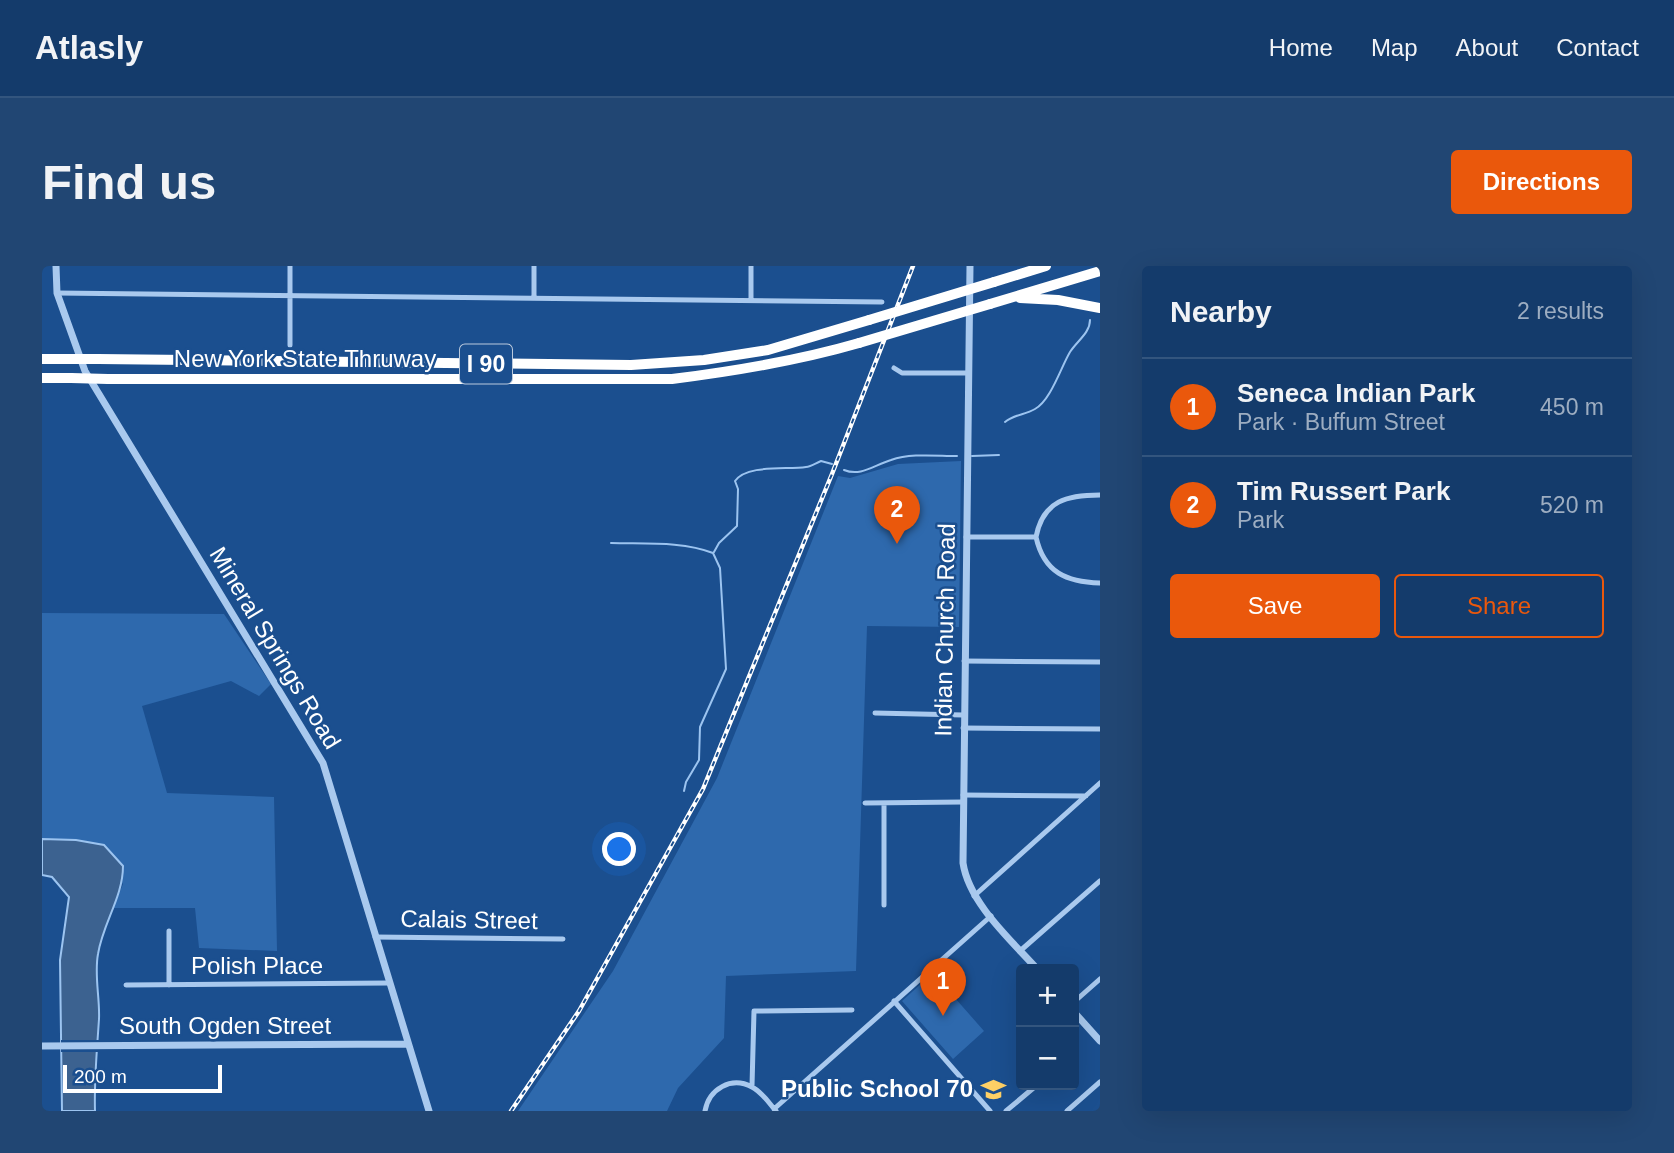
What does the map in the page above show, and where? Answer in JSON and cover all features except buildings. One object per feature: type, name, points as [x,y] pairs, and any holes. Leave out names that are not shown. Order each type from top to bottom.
[{"type":"highway","name":"New York State Thruway","points":[[42,359],[631,365],[704,360],[768,350],[1046,266]]},
{"type":"highway","name":"New York State Thruway","points":[[42,378],[672,379],[739,371],[811,357],[1100,271]]},
{"type":"highway","points":[[1006,299],[1058,300],[1100,308]]},
{"type":"street","name":"Mineral Springs Road","points":[[57,266],[57,293],[85,371],[323,763],[429,1111]]},
{"type":"street","points":[[290,266],[290,345]]},
{"type":"street","points":[[534,266],[534,296]]},
{"type":"street","points":[[751,266],[751,299]]},
{"type":"street","name":"Indian Church Road","points":[[970,266],[963,863],[974,896],[1032,964]]},
{"type":"street","points":[[57,293],[290,297],[324,294],[534,296],[882,302]]},
{"type":"street","points":[[894,368],[902,373],[968,373]]},
{"type":"street","points":[[1100,495],[1072,496],[1060,500],[1048,513],[1036,537],[1045,558],[1062,577],[1078,582],[1100,583]]},
{"type":"street","points":[[965,537],[1036,537]]},
{"type":"street","points":[[964,661],[1100,662]]},
{"type":"street","points":[[875,713],[964,715]]},
{"type":"street","points":[[963,728],[1100,729]]},
{"type":"street","points":[[974,896],[1100,783]]},
{"type":"street","points":[[1094,788],[1100,795]]},
{"type":"street","points":[[864,803],[1086,796]]},
{"type":"street","points":[[884,803],[884,905]]},
{"type":"street","points":[[1020,951],[1100,881]]},
{"type":"street","points":[[705,1111],[708,1100],[719,1087],[737,1083],[752,1086],[775,1110],[991,916]]},
{"type":"street","points":[[169,931],[169,985]]},
{"type":"street","name":"Calais Street","points":[[375,937],[563,939]]},
{"type":"street","points":[[1079,998],[1100,979]]},
{"type":"street","name":"Polish Place","points":[[125,985],[389,983]]},
{"type":"street","points":[[894,1001],[990,1111]]},
{"type":"street","points":[[752,1086],[754,1011],[852,1010]]},
{"type":"street","points":[[1079,1018],[1100,1041]]},
{"type":"street","name":"South Ogden Street","points":[[42,1046],[408,1044]]},
{"type":"street","points":[[1067,1111],[1100,1082]]},
{"type":"street","points":[[1006,1111],[1031,1090]]},
{"type":"shaded area","points":[[961,461],[959,627],[867,626],[856,971],[726,976],[724,1038],[678,1088],[667,1111],[518,1111],[613,971],[717,778],[838,476],[850,478],[898,464]]},
{"type":"shaded area","points":[[42,613],[224,614],[271,684],[259,696],[231,681],[142,706],[167,793],[274,797],[277,951],[199,948],[195,908],[113,908],[123,884],[76,840],[42,839]]},
{"type":"shaded area","points":[[42,839],[76,840],[104,845],[123,866],[120,888],[97,962],[99,1019],[95,1111],[62,1111],[60,960],[69,897],[52,877],[42,875]]},
{"type":"shaded area","points":[[933,973],[984,1031],[953,1059],[902,1001]]},
{"type":"pier","points":[[61,1040],[100,1040],[99,1052],[61,1052]]},
{"type":"waterway","points":[[1005,422],[1041,405],[1070,352],[1088,329],[1090,320]]},
{"type":"waterway","points":[[972,456],[999,455]]},
{"type":"waterway","points":[[844,470],[862,471],[907,456],[957,456]]},
{"type":"waterway","points":[[714,552],[719,543],[737,526],[738,489],[735,481],[741,476],[758,470],[808,467],[821,461],[832,464]]},
{"type":"waterway","points":[[611,543],[663,544],[701,549],[713,553],[720,568],[726,669],[700,727],[699,760],[686,782],[684,791]]},
{"type":"railway","points":[[511,1111],[579,1011],[703,789],[832,474],[913,266]]},
{"type":"place","name":"Tim Russert Park","points":[[897,544]]},
{"type":"place","name":"Seneca Indian Park","points":[[943,1016]]},
{"type":"place","name":"Public School 70","points":[[993,1089]]}]
